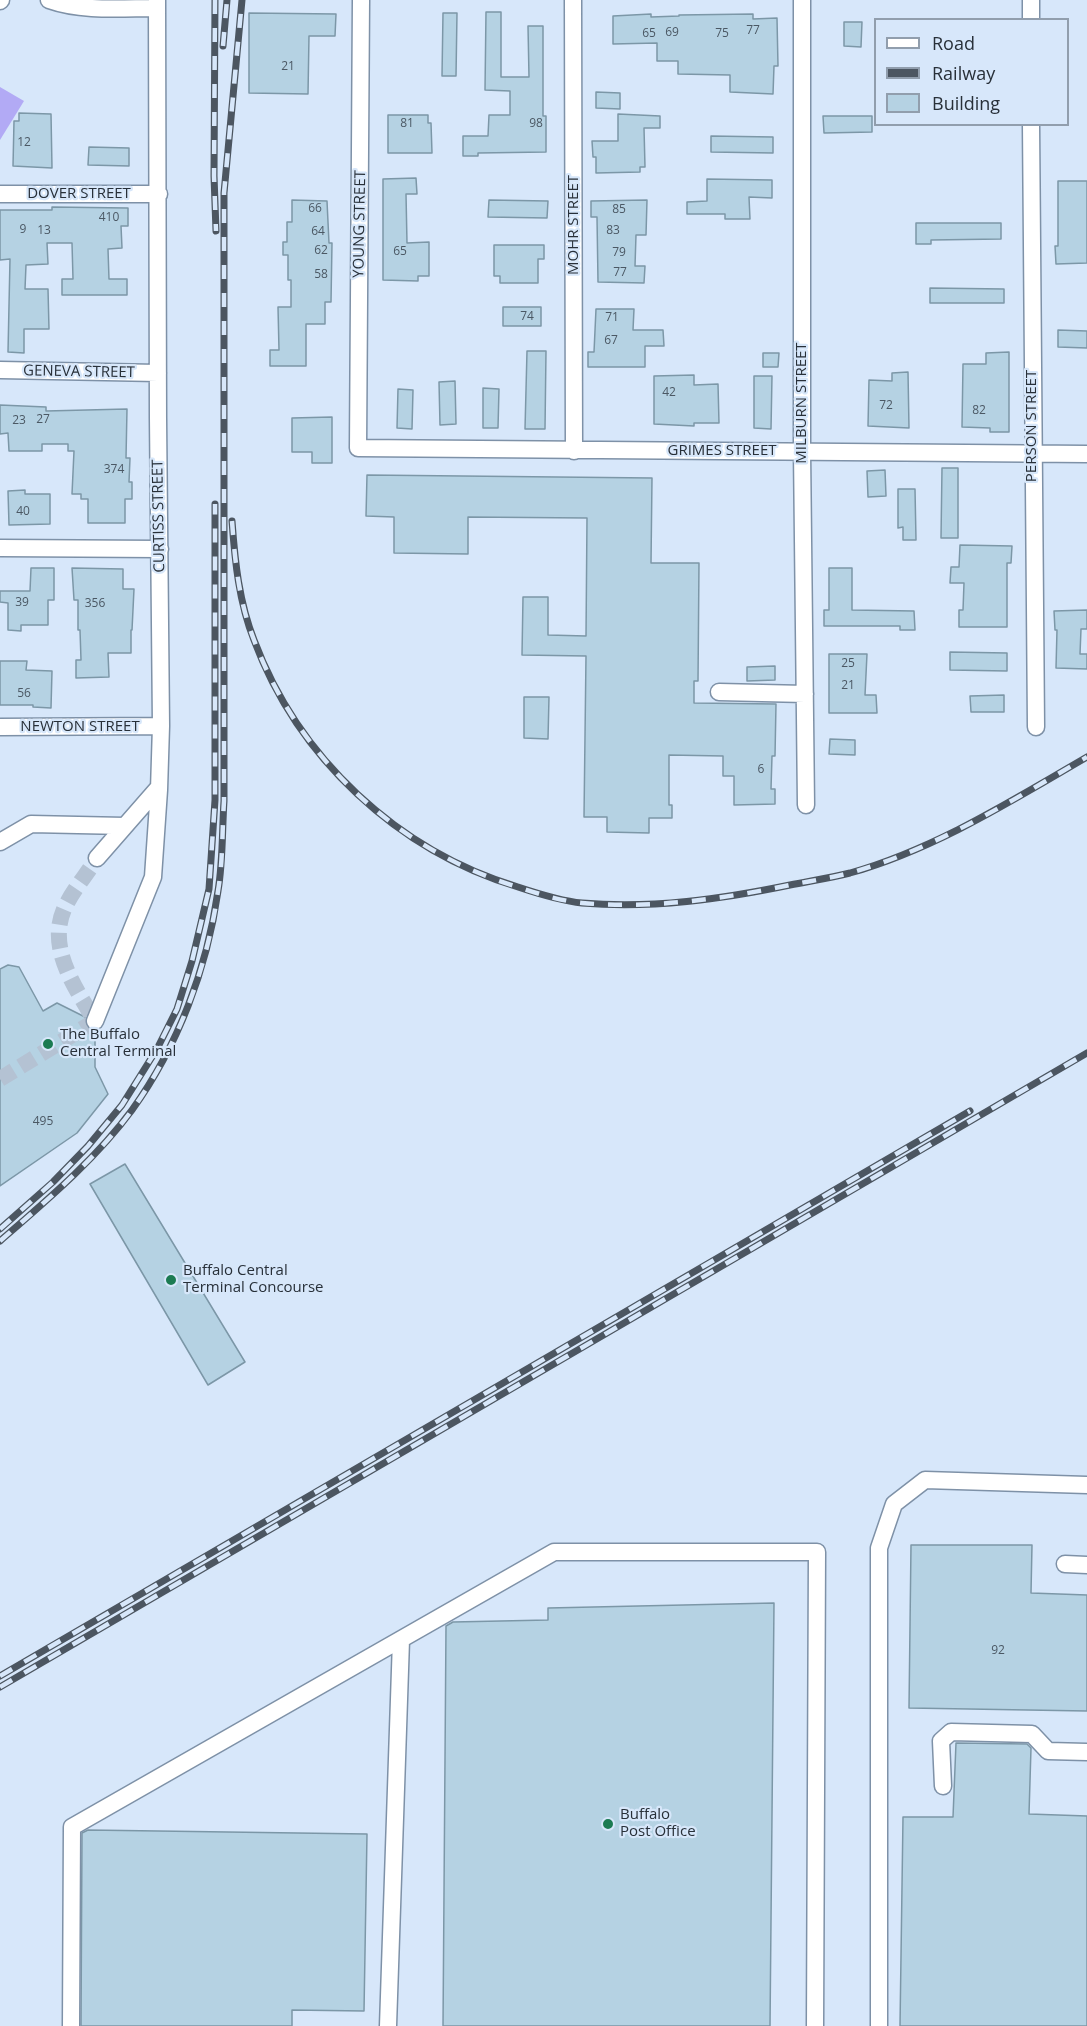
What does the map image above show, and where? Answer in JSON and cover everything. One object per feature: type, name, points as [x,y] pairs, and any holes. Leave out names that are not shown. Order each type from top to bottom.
[{"type":"street","points":[[49,0],[86,8],[112,4],[157,4]]},
{"type":"street","name":"YOUNG STREET","points":[[358,448],[361,0]]},
{"type":"street","name":"MOHR STREET","points":[[573,0],[574,451]]},
{"type":"street","name":"MILBURN STREET","points":[[802,0],[802,451],[806,805]]},
{"type":"street","points":[[1031,0],[1031,18]]},
{"type":"street","name":"CURTISS STREET","points":[[96,1021],[153,877],[159,787],[161,726],[157,4]]},
{"type":"street","name":"PERSON STREET","points":[[1031,126],[1036,727]]},
{"type":"street","name":"DOVER STREET","points":[[0,194],[159,194]]},
{"type":"street","name":"GENEVA STREET","points":[[0,370],[158,373]]},
{"type":"street","name":"GRIMES STREET","points":[[358,448],[1087,454]]},
{"type":"street","points":[[0,548],[160,549]]},
{"type":"street","points":[[719,692],[805,694]]},
{"type":"street","name":"NEWTON STREET","points":[[0,727],[161,726]]},
{"type":"street","points":[[97,858],[159,787]]},
{"type":"street","points":[[0,842],[31,824],[125,826]]},
{"type":"street","points":[[879,2026],[879,1548],[886,1523],[894,1504],[925,1480],[1087,1485]]},
{"type":"street","points":[[71,2026],[72,1827],[554,1552],[817,1552],[815,2026]]},
{"type":"street","points":[[1065,1564],[1087,1564]]},
{"type":"street","points":[[388,2026],[401,1640]]},
{"type":"street","points":[[943,1785],[941,1741],[951,1732],[1032,1734],[1048,1751],[1087,1752]]},
{"type":"shaded area","points":[[0,87],[24,101],[0,140]]},
{"type":"building","points":[[486,12],[501,12],[501,77],[529,77],[528,26],[543,26],[543,116],[546,116],[546,152],[478,153],[478,156],[463,156],[463,136],[488,136],[489,115],[510,115],[510,91],[485,90]]},
{"type":"building","points":[[249,13],[336,14],[335,36],[309,36],[308,94],[249,93]]},
{"type":"building","points":[[443,13],[457,13],[456,76],[442,76]]},
{"type":"building","points":[[651,14],[651,17],[753,14],[753,19],[777,18],[778,66],[774,66],[773,94],[730,92],[730,75],[678,74],[678,61],[657,61],[657,43],[613,44],[613,16]]},
{"type":"building","points":[[844,22],[862,22],[861,47],[844,46]]},
{"type":"building","points":[[596,92],[620,93],[620,109],[596,108]]},
{"type":"building","points":[[19,113],[51,114],[52,168],[13,166],[14,121],[19,121]]},
{"type":"building","points":[[618,114],[660,116],[660,128],[644,128],[645,167],[640,167],[640,172],[596,173],[596,157],[593,157],[592,141],[618,141]]},
{"type":"building","points":[[388,115],[428,115],[428,123],[431,123],[432,153],[388,153]]},
{"type":"building","points":[[823,116],[872,116],[872,132],[824,133]]},
{"type":"building","points":[[711,136],[773,137],[773,153],[711,152]]},
{"type":"building","points":[[89,147],[129,148],[129,166],[88,165]]},
{"type":"building","points":[[416,178],[417,194],[406,194],[407,243],[429,242],[429,276],[418,276],[418,281],[383,280],[383,179]]},
{"type":"building","points":[[707,179],[772,180],[772,198],[749,197],[750,219],[725,219],[725,214],[687,214],[687,202],[707,201]]},
{"type":"building","points":[[1058,181],[1087,181],[1087,263],[1056,264]]},
{"type":"building","points":[[292,200],[327,201],[329,243],[332,243],[331,302],[325,302],[325,324],[306,324],[306,366],[270,366],[270,350],[279,350],[278,307],[291,307],[288,255],[283,255],[283,242],[287,242],[287,222],[292,222]]},
{"type":"building","points":[[489,200],[548,201],[547,218],[488,217]]},
{"type":"building","points":[[647,200],[646,235],[636,235],[635,266],[645,266],[644,283],[598,282],[597,217],[591,217],[591,201]]},
{"type":"building","points":[[52,207],[128,208],[128,226],[121,226],[122,248],[108,249],[109,279],[127,279],[127,295],[62,295],[62,279],[73,279],[72,243],[47,243],[48,264],[26,265],[25,289],[48,289],[49,329],[24,329],[24,353],[8,352],[10,259],[0,260],[0,210],[52,210]]},
{"type":"building","points":[[916,223],[1001,223],[1001,239],[931,240],[931,244],[916,244]]},
{"type":"building","points":[[494,245],[544,245],[544,259],[538,259],[538,283],[500,283],[500,276],[494,276]]},
{"type":"building","points":[[930,288],[1004,289],[1004,303],[930,303]]},
{"type":"building","points":[[503,307],[541,307],[541,326],[503,326]]},
{"type":"building","points":[[596,309],[634,309],[633,330],[663,330],[664,346],[645,346],[645,367],[588,367],[588,352],[594,352]]},
{"type":"building","points":[[1058,330],[1087,331],[1087,348],[1058,347]]},
{"type":"building","points":[[527,351],[546,351],[545,429],[525,429]]},
{"type":"building","points":[[1009,352],[1009,432],[990,432],[990,428],[962,427],[963,364],[986,364],[986,353]]},
{"type":"building","points":[[763,353],[779,353],[778,367],[763,367]]},
{"type":"building","points":[[908,372],[909,428],[868,426],[869,380],[892,381],[892,373]]},
{"type":"building","points":[[694,375],[694,385],[718,384],[719,423],[694,423],[694,426],[654,424],[654,376]]},
{"type":"building","points":[[754,376],[772,376],[771,429],[754,428]]},
{"type":"building","points":[[455,381],[456,424],[440,425],[439,382]]},
{"type":"building","points":[[483,388],[499,389],[498,428],[483,428]]},
{"type":"building","points":[[398,389],[413,390],[412,429],[397,428]]},
{"type":"building","points":[[0,405],[46,407],[46,411],[127,409],[126,458],[130,458],[129,482],[132,482],[132,499],[125,499],[125,523],[88,523],[88,499],[81,499],[81,494],[72,494],[74,451],[68,451],[68,444],[42,444],[42,451],[9,451],[8,433],[0,434]]},
{"type":"building","points":[[332,417],[332,463],[312,463],[312,452],[292,452],[292,418]]},
{"type":"building","points":[[942,468],[958,468],[958,538],[941,538]]},
{"type":"building","points":[[885,470],[886,496],[868,497],[867,471]]},
{"type":"building","points":[[367,475],[652,478],[651,563],[699,563],[698,681],[694,681],[694,703],[776,704],[775,756],[772,756],[771,789],[775,789],[775,804],[734,805],[734,776],[723,776],[723,756],[669,755],[669,805],[672,805],[672,818],[649,818],[649,833],[607,832],[607,817],[584,817],[586,656],[522,655],[523,597],[548,597],[548,635],[586,636],[587,518],[468,517],[468,554],[394,553],[394,517],[366,516]]},
{"type":"building","points":[[898,489],[915,489],[916,540],[903,540],[903,527],[898,528]]},
{"type":"building","points":[[25,490],[25,494],[50,494],[50,524],[9,525],[8,491]]},
{"type":"building","points":[[960,545],[1012,546],[1011,563],[1007,563],[1007,627],[959,627],[959,610],[963,610],[964,583],[950,583],[951,567],[959,567]]},
{"type":"building","points":[[31,568],[54,568],[54,600],[48,600],[48,625],[21,625],[21,631],[8,630],[8,603],[0,602],[0,591],[30,591]]},
{"type":"building","points":[[72,568],[123,569],[123,589],[134,589],[131,653],[108,653],[109,677],[76,678],[76,660],[81,660],[80,630],[78,630],[78,600],[74,600]]},
{"type":"building","points":[[829,568],[852,568],[852,610],[914,611],[915,630],[900,630],[900,626],[824,626],[824,610],[829,610]]},
{"type":"building","points":[[1087,610],[1087,629],[1081,629],[1080,654],[1087,654],[1087,669],[1056,668],[1057,630],[1055,630],[1054,611]]},
{"type":"building","points":[[950,652],[1007,653],[1007,671],[950,670]]},
{"type":"building","points":[[829,654],[867,654],[865,695],[876,695],[877,713],[829,713]]},
{"type":"building","points":[[0,661],[27,661],[26,670],[52,671],[51,708],[33,707],[33,705],[0,705]]},
{"type":"building","points":[[775,666],[775,680],[747,681],[747,667]]},
{"type":"building","points":[[1004,695],[1004,712],[971,712],[970,696]]},
{"type":"building","points":[[524,697],[549,697],[548,739],[524,738]]},
{"type":"building","points":[[830,739],[855,740],[855,755],[829,754]]},
{"type":"building","name":"The Buffalo Central Terminal","points":[[8,965],[19,967],[43,1011],[57,1003],[85,1017],[86,1027],[95,1031],[95,1067],[108,1094],[77,1133],[0,1186],[0,969]]},
{"type":"building","name":"Buffalo Central Terminal Concourse","points":[[125,1164],[245,1362],[208,1385],[90,1184]]},
{"type":"building","points":[[911,1545],[1032,1545],[1031,1593],[1087,1595],[1087,1711],[909,1708]]},
{"type":"building","name":"Buffalo Post Office","points":[[774,1603],[770,2026],[443,2026],[446,1626],[453,1622],[548,1620],[548,1608]]},
{"type":"building","points":[[956,1743],[1027,1744],[1031,1748],[1029,1814],[1087,1816],[1087,2026],[900,2026],[903,1817],[953,1817]]},
{"type":"building","points":[[88,1830],[367,1834],[364,2011],[292,2010],[292,2026],[81,2026],[82,1833]]},
{"type":"tunnel","points":[[0,1079],[95,1021],[65,966],[59,936],[60,920],[66,905],[97,858]]},
{"type":"railway","points":[[215,0],[216,231]]},
{"type":"railway","points":[[223,46],[227,0]]},
{"type":"railway","points":[[0,1241],[87,1162],[132,1110],[177,1033],[198,978],[213,920],[221,869],[224,801],[224,193],[242,0]]},
{"type":"railway","points":[[0,1229],[53,1182],[88,1146],[122,1105],[157,1049],[177,1009],[192,961],[209,889],[215,800],[215,504]]},
{"type":"railway","points":[[232,521],[241,596],[254,640],[273,683],[297,723],[325,761],[393,824],[432,850],[474,871],[550,897],[608,905],[687,902],[739,895],[850,873],[912,851],[942,837],[1001,807],[1087,757]]},
{"type":"railway","points":[[0,1687],[1087,1053]]},
{"type":"railway","points":[[0,1676],[970,1111]]},
{"type":"place","name":"The Buffalo Central Terminal","points":[[48,1044]]},
{"type":"place","name":"Buffalo Central Terminal Concourse","points":[[171,1280]]},
{"type":"place","name":"Buffalo Post Office","points":[[608,1824]]}]
